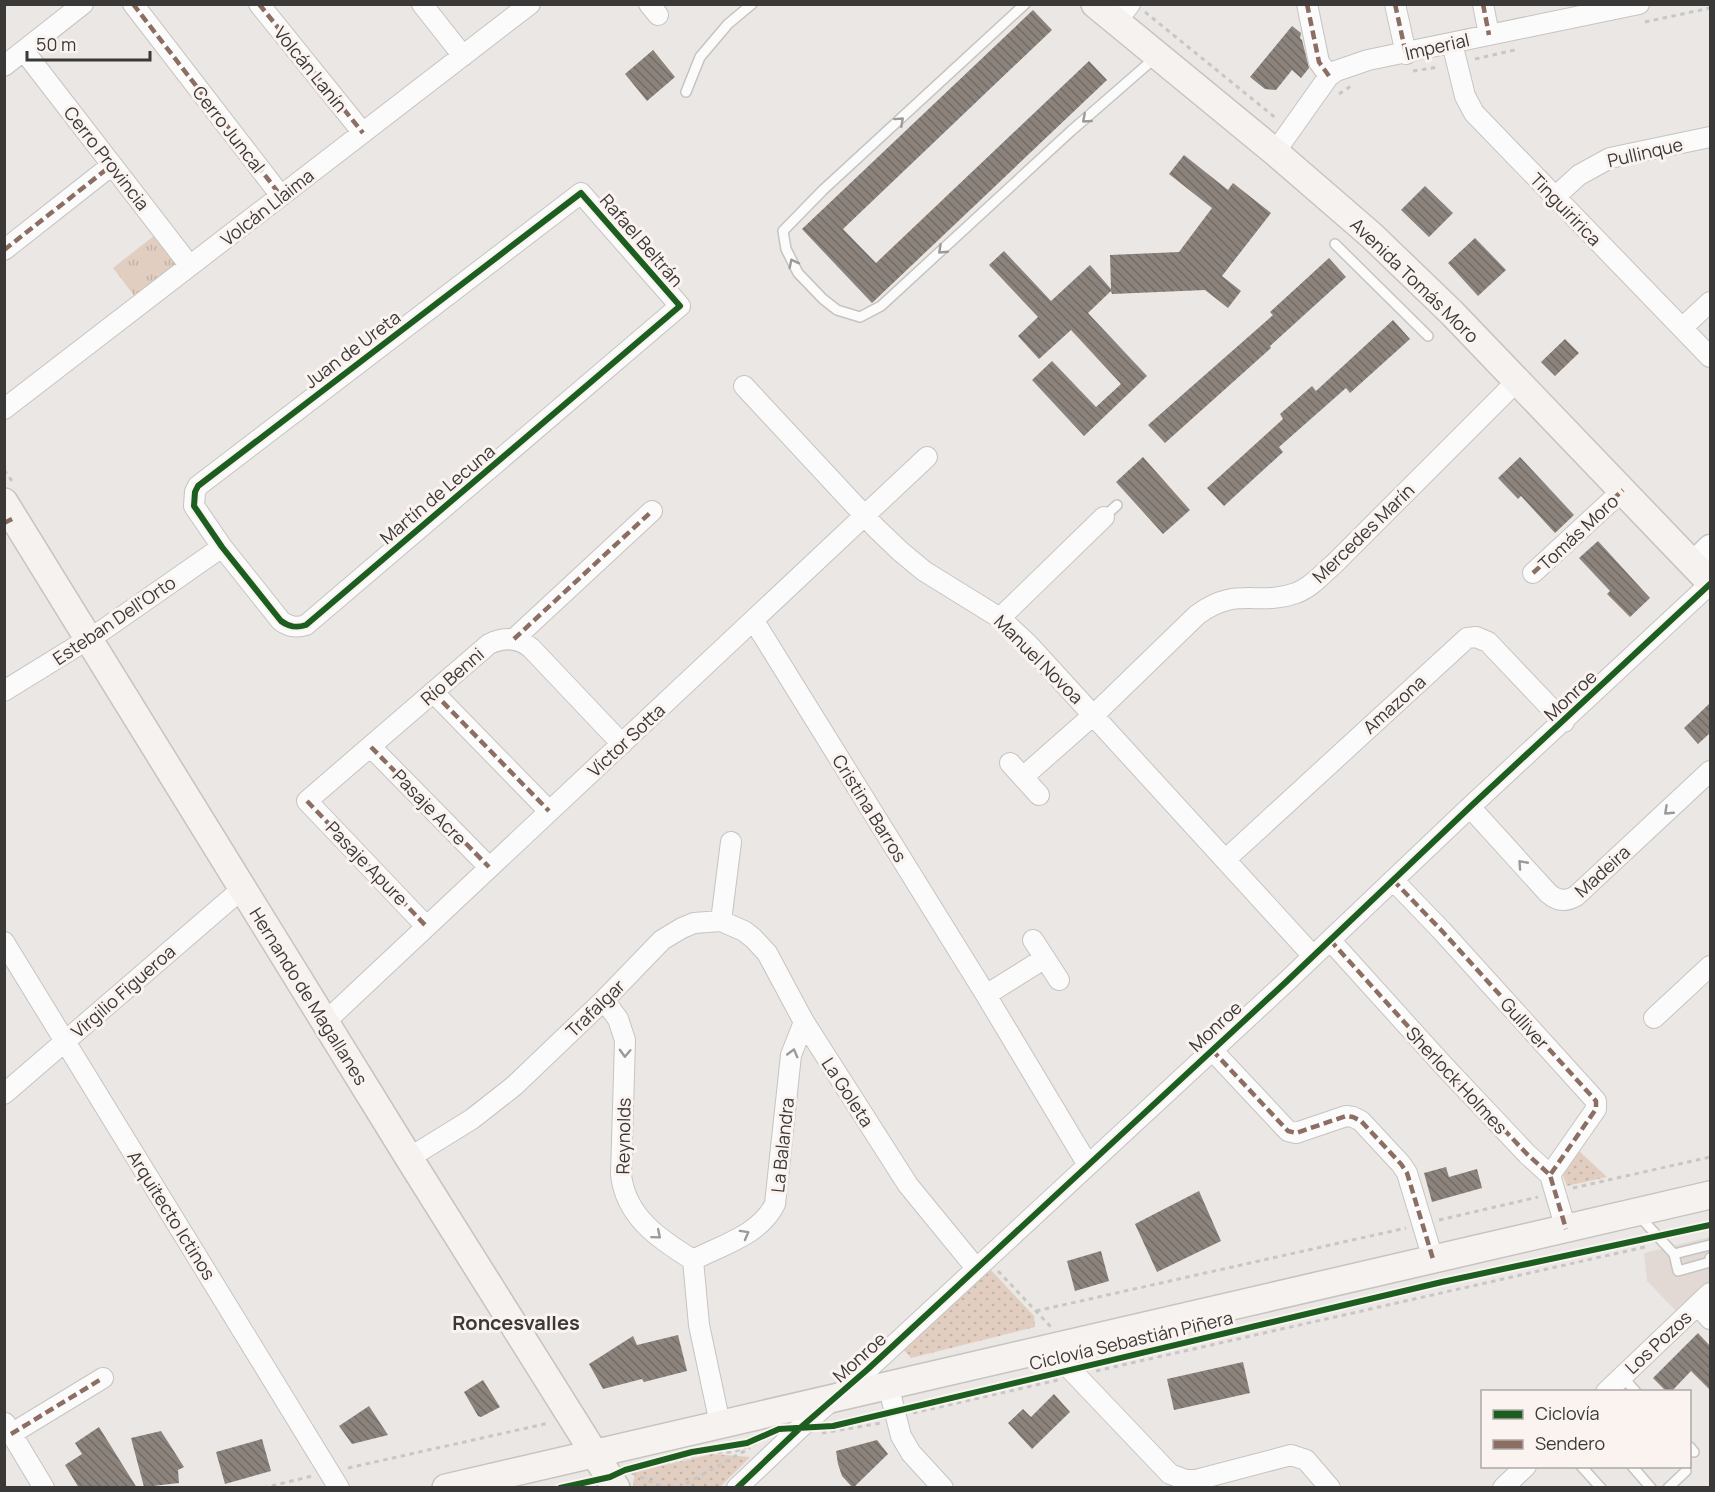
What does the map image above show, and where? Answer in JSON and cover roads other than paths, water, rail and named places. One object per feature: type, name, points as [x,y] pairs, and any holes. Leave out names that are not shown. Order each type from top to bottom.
[{"type":"main road","name":"Avenida Tomás Moro","points":[[1095,4],[1130,13],[1157,56],[1275,152],[1371,235],[1452,313],[1623,490],[1706,569]]},
{"type":"main road","name":"Hernando de Magallanes","points":[[8,514],[613,1482]]},
{"type":"main road","points":[[446,1488],[888,1385],[1069,1359],[1433,1259],[1710,1195]]},
{"type":"street","points":[[4,66],[83,4]]},
{"type":"street","name":"Cerro Juncal","points":[[133,4],[281,196]]},
{"type":"street","name":"Volcán Lanín","points":[[259,4],[363,133]]},
{"type":"street","points":[[422,4],[463,56]]},
{"type":"street","name":"Volcán Llaima","points":[[4,409],[530,4]]},
{"type":"street","points":[[1275,152],[1329,76],[1319,62],[1307,4]]},
{"type":"street","points":[[1395,4],[1409,63]]},
{"type":"street","points":[[1483,4],[1489,35]]},
{"type":"street","name":"Imperial","points":[[1329,76],[1336,71],[1368,60],[1409,63],[1452,43],[1603,8],[1641,13]]},
{"type":"street","name":"Tinguiririca","points":[[1452,43],[1465,96],[1474,113],[1710,357]]},
{"type":"street","name":"Cerro Provincia","points":[[24,51],[190,266]]},
{"type":"street","name":"Pullinque","points":[[1555,197],[1579,175],[1610,158],[1710,137]]},
{"type":"street","points":[[4,250],[112,165]]},
{"type":"street","name":"Rafael Beltrán","points":[[581,193],[680,306]]},
{"type":"street","name":"Juan de Ureta","points":[[222,547],[194,506],[195,492],[203,480],[581,193]]},
{"type":"street","points":[[1682,328],[1710,302]]},
{"type":"street","name":"Martín de Lecuna","points":[[222,547],[281,621],[292,627],[306,625],[680,306]]},
{"type":"street","name":"Mercedes Marín","points":[[1039,795],[1017,770],[1093,715],[1210,605],[1226,599],[1285,597],[1309,586],[1334,564],[1517,381]]},
{"type":"street","name":"Manuel Novoa","points":[[744,386],[876,528],[924,572],[1000,618],[1027,643],[1313,956]]},
{"type":"street","name":"Víctor Sotta","points":[[325,1022],[927,457]]},
{"type":"street","name":"Tomás Moro","points":[[1533,573],[1623,490]]},
{"type":"street","name":"Río Benni","points":[[307,801],[489,644],[514,639],[652,511]]},
{"type":"street","points":[[1000,618],[1111,511]]},
{"type":"street","name":"Esteban Dell'Orto","points":[[4,691],[88,639],[222,547]]},
{"type":"street","name":"Monroe","points":[[737,1488],[1564,722],[1706,569]]},
{"type":"street","name":"Cristina Barros","points":[[753,621],[986,995],[1088,1165]]},
{"type":"street","name":"Amazona","points":[[1225,860],[1467,638],[1476,637],[1488,642],[1564,722]]},
{"type":"street","points":[[514,639],[531,648],[622,744]]},
{"type":"street","points":[[433,692],[549,811]]},
{"type":"street","name":"Pasaje Acre","points":[[371,747],[489,867]]},
{"type":"street","name":"Madeira","points":[[1470,807],[1548,893],[1556,899],[1567,900],[1576,896],[1710,771]]},
{"type":"street","name":"Pasaje Apure","points":[[307,801],[426,926]]},
{"type":"street","points":[[721,921],[731,842]]},
{"type":"street","name":"Gulliver","points":[[1393,880],[1596,1101],[1596,1109],[1553,1184]]},
{"type":"street","name":"Virgilio Figueroa","points":[[4,1094],[243,888]]},
{"type":"street","name":"Trafalgar","points":[[409,1158],[472,1119],[514,1086],[672,933],[694,923],[721,921]]},
{"type":"street","name":"La Goleta","points":[[721,921],[744,931],[761,945],[773,962],[804,1022],[908,1185],[981,1263]]},
{"type":"street","points":[[1033,940],[1059,980]]},
{"type":"street","name":"Sherlock Holmes","points":[[1330,940],[1553,1184]]},
{"type":"street","name":"Arquitecto Ictinos","points":[[4,942],[335,1480]]},
{"type":"street","points":[[986,995],[1045,958]]},
{"type":"street","points":[[1654,1018],[1710,966]]},
{"type":"street","name":"Reynolds","points":[[604,1000],[618,1019],[625,1040],[621,1175],[623,1192],[643,1223],[670,1246],[693,1260]]},
{"type":"street","name":"La Balandra","points":[[693,1260],[749,1233],[769,1216],[775,1204],[791,1054],[804,1022]]},
{"type":"street","points":[[1212,1050],[1288,1131],[1296,1133],[1346,1116],[1358,1118],[1407,1173],[1433,1259]]},
{"type":"street","points":[[1553,1184],[1566,1229]]},
{"type":"street","points":[[693,1260],[699,1324],[720,1424]]},
{"type":"street","name":"Los Pozos","points":[[1608,1390],[1706,1306]]},
{"type":"street","points":[[1069,1359],[1163,1469],[1177,1478],[1196,1480],[1291,1455],[1306,1460],[1330,1488]]},
{"type":"street","points":[[44,1488],[8,1428],[103,1378]]},
{"type":"street","points":[[888,1385],[901,1436],[911,1453],[944,1488]]},
{"type":"street","points":[[1503,1488],[1525,1468]]},
{"type":"lane","points":[[686,92],[700,57],[728,24],[752,4]]},
{"type":"lane","points":[[1025,4],[823,190],[783,231],[786,249],[798,273],[837,310],[860,317],[881,306],[1071,131],[1157,56]]},
{"type":"lane","points":[[1335,244],[1428,336]]},
{"type":"lane","points":[[1636,1213],[1674,1254],[1678,1271],[1710,1262],[1710,1258]]},
{"type":"lane","points":[[1674,1254],[1710,1245]]},
{"type":"lane","points":[[1622,1376],[1634,1390]]},
{"type":"lane","points":[[1582,1468],[1601,1488]]},
{"type":"lane","points":[[1633,1468],[1651,1488]]},
{"type":"lane","points":[[1668,1488],[1686,1471]]},
{"type":"district","name":"Roncesvalles","points":[[516,1322]]}]
